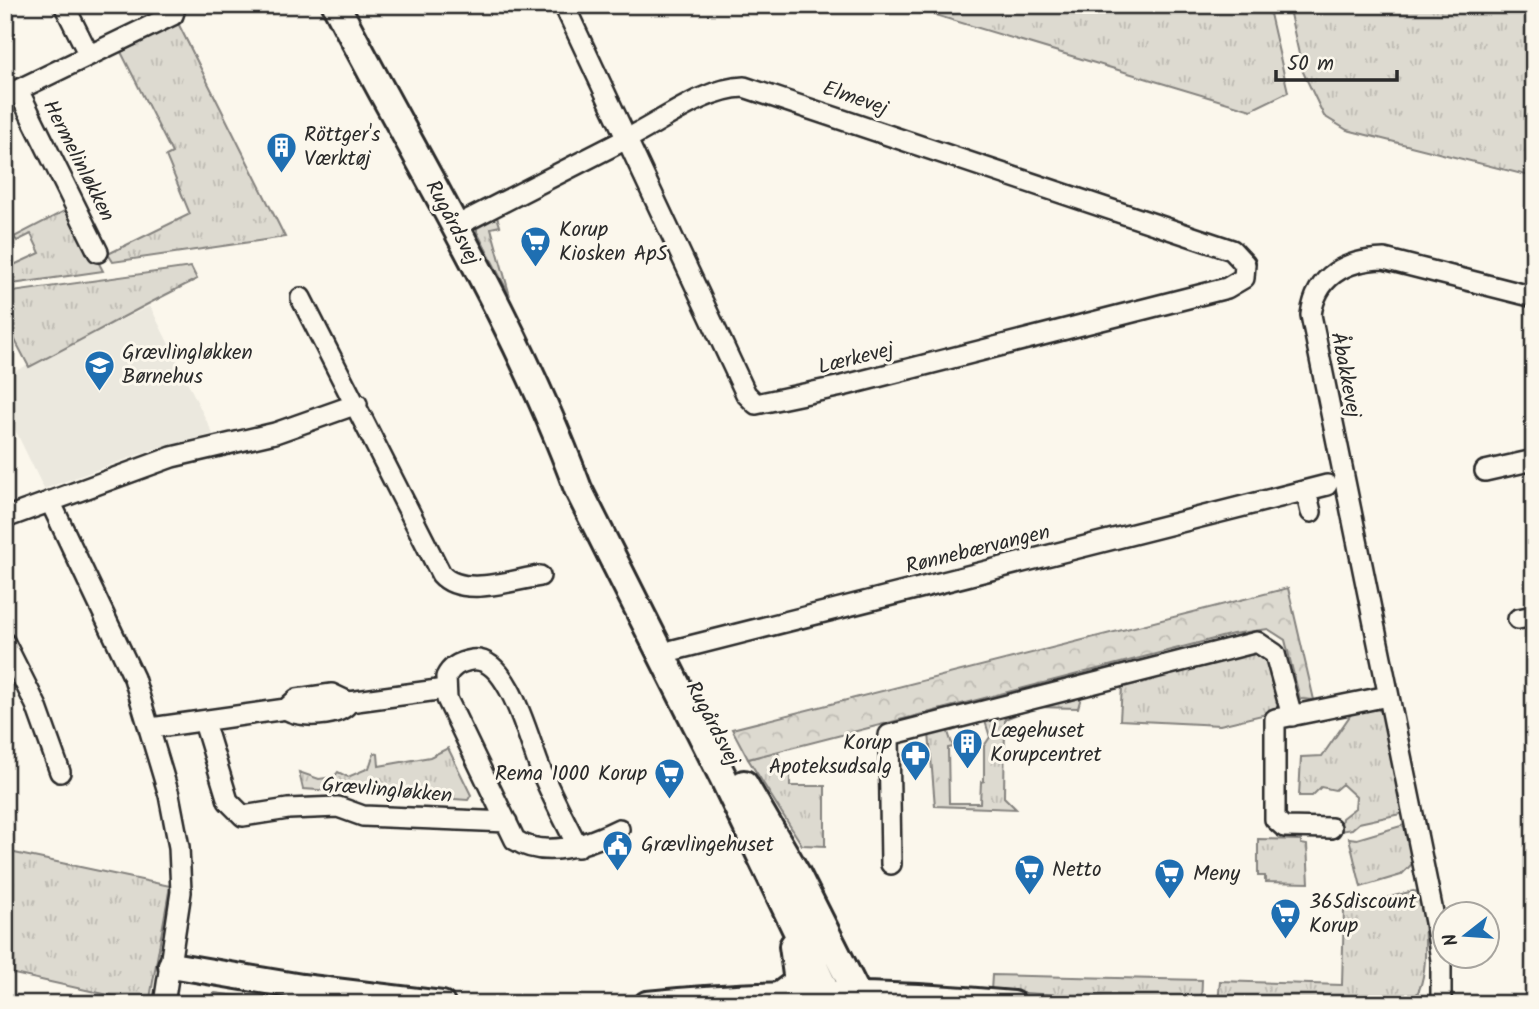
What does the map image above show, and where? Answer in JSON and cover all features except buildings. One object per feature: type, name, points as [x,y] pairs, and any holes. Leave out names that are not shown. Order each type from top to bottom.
[{"type":"main road","name":"Rugårdsvej","points":[[336,5],[454,227],[562,444],[578,489],[668,653],[796,873],[844,1000]]},
{"type":"main road","name":"Rugårdsvej","points":[[668,653],[772,877],[844,1000]]},
{"type":"main road","points":[[737,806],[745,812],[767,846],[844,1000]]},
{"type":"main road","points":[[772,877],[799,976],[795,986],[782,994]]},
{"type":"street","points":[[64,5],[89,55]]},
{"type":"street","name":"Hermelinløkken","points":[[99,252],[11,93],[173,15],[176,5]]},
{"type":"street","points":[[564,5],[627,138]]},
{"type":"street","name":"Elmevej","points":[[454,227],[723,90],[752,88],[1232,250],[1239,255],[1246,271]]},
{"type":"street","name":"Lærkevej","points":[[627,138],[746,394],[756,404],[842,386],[1235,286],[1244,278],[1246,271]]},
{"type":"street","name":"Åbakkevej","points":[[1441,1004],[1442,974],[1436,927],[1313,337],[1311,315],[1315,294],[1330,275],[1347,264],[1364,259],[1384,259],[1534,296]]},
{"type":"street","points":[[301,298],[357,404],[437,567],[447,581],[468,586],[540,576]]},
{"type":"street","points":[[5,518],[172,457],[275,433],[357,404]]},
{"type":"street","points":[[1485,471],[1534,460]]},
{"type":"street","name":"Rønnebærvangen","points":[[668,653],[1328,485]]},
{"type":"street","points":[[1306,491],[1311,512]]},
{"type":"street","points":[[50,500],[134,678],[169,795],[179,847],[181,892],[164,1004]]},
{"type":"street","points":[[891,864],[889,735],[1257,642],[1275,654],[1292,716]]},
{"type":"street","points":[[5,643],[36,705],[60,772]]},
{"type":"street","points":[[578,847],[540,768],[531,738],[499,672],[484,661],[463,662],[448,673],[445,689],[515,840],[527,846],[578,847],[619,829]]},
{"type":"street","points":[[151,728],[286,709],[301,716],[340,710],[349,702],[445,689]]},
{"type":"street","points":[[1331,828],[1284,827],[1275,819],[1275,719],[1388,696]]},
{"type":"street","name":"Grævlingløkken","points":[[204,722],[228,801],[243,816],[288,809],[338,807],[362,816],[507,822]]},
{"type":"street","points":[[171,965],[302,988],[442,1004]]},
{"type":"street","points":[[647,1004],[782,994],[844,1000],[970,999],[1013,1004]]},
{"type":"shaded area","name":"Grævlingløkken Børnehus","points":[[150,306],[213,434],[149,451],[44,489],[5,409],[5,376]]},
{"type":"green space","points":[[902,5],[1268,5],[1288,92],[1251,110]]},
{"type":"green space","points":[[1288,5],[1534,5],[1534,177],[1347,130],[1324,116],[1303,72]]},
{"type":"green space","points":[[178,23],[285,237],[113,262],[108,254],[190,214],[166,156],[172,153],[121,52]]},
{"type":"green space","points":[[70,208],[103,271],[5,285],[5,269],[40,253],[31,234],[17,241],[14,237]]},
{"type":"green space","points":[[497,217],[500,226],[491,228],[510,296],[477,232],[477,228]]},
{"type":"green space","points":[[191,267],[197,279],[29,367],[5,321],[5,293]]},
{"type":"green space","points":[[1288,588],[1314,700],[1300,699],[1285,640],[1268,629],[1233,634],[748,759],[732,729]]},
{"type":"green space","points":[[1256,652],[1268,660],[1279,702],[1275,712],[1220,725],[1120,720],[1122,686],[1110,689],[1114,686]]},
{"type":"green space","points":[[1093,693],[1081,697],[1078,708],[1035,707],[1005,719],[1004,797],[1016,809],[935,806],[929,733],[960,725],[961,728],[948,732],[953,747],[948,748],[949,803],[980,803],[981,782],[984,781],[984,746],[990,737],[985,721],[974,724],[973,721]]},
{"type":"green space","points":[[1374,706],[1384,714],[1405,813],[1359,823],[1352,829],[1340,831],[1342,818],[1355,808],[1356,797],[1342,784],[1335,790],[1321,787],[1312,796],[1299,796],[1301,757],[1322,756],[1354,710]]},
{"type":"green space","points":[[448,748],[471,795],[468,800],[303,789],[299,772],[319,779],[334,777],[338,772],[348,777],[369,768],[374,753],[378,754],[379,766],[430,757]]},
{"type":"green space","points":[[778,751],[782,770],[790,771],[790,786],[825,786],[825,846],[802,845],[748,759]]},
{"type":"green space","points":[[1404,825],[1408,827],[1413,863],[1401,875],[1361,887],[1349,838],[1357,839]]},
{"type":"green space","points":[[1258,839],[1301,840],[1301,844],[1307,845],[1309,883],[1265,882],[1265,876],[1258,876]]},
{"type":"green space","points":[[5,851],[170,886],[149,1004],[5,972]]},
{"type":"green space","points":[[1413,891],[1419,892],[1422,897],[1425,955],[1421,984],[1416,996],[1408,1004],[1218,1004],[1220,981],[1342,985],[1344,909]]},
{"type":"green space","points":[[992,975],[1202,980],[1201,1004],[991,991]]},
{"type":"green space","points":[[215,993],[296,1004],[201,1004]]},
{"type":"place","name":"Röttger's Værktøj","points":[[281,174]]},
{"type":"place","name":"Korup Kiosken ApS","points":[[536,269]]},
{"type":"place","name":"Grævlingløkken Børnehus","points":[[99,392]]},
{"type":"place","name":"Lægehuset Korupcentret","points":[[967,770]]},
{"type":"place","name":"Korup Apoteksudsalg","points":[[915,782]]},
{"type":"place","name":"Rema 1000 Korup","points":[[670,801]]},
{"type":"place","name":"Grævlingehuset","points":[[618,872]]},
{"type":"place","name":"Netto","points":[[1029,897]]},
{"type":"place","name":"Meny","points":[[1170,901]]},
{"type":"place","name":"365discount Korup","points":[[1286,941]]}]
